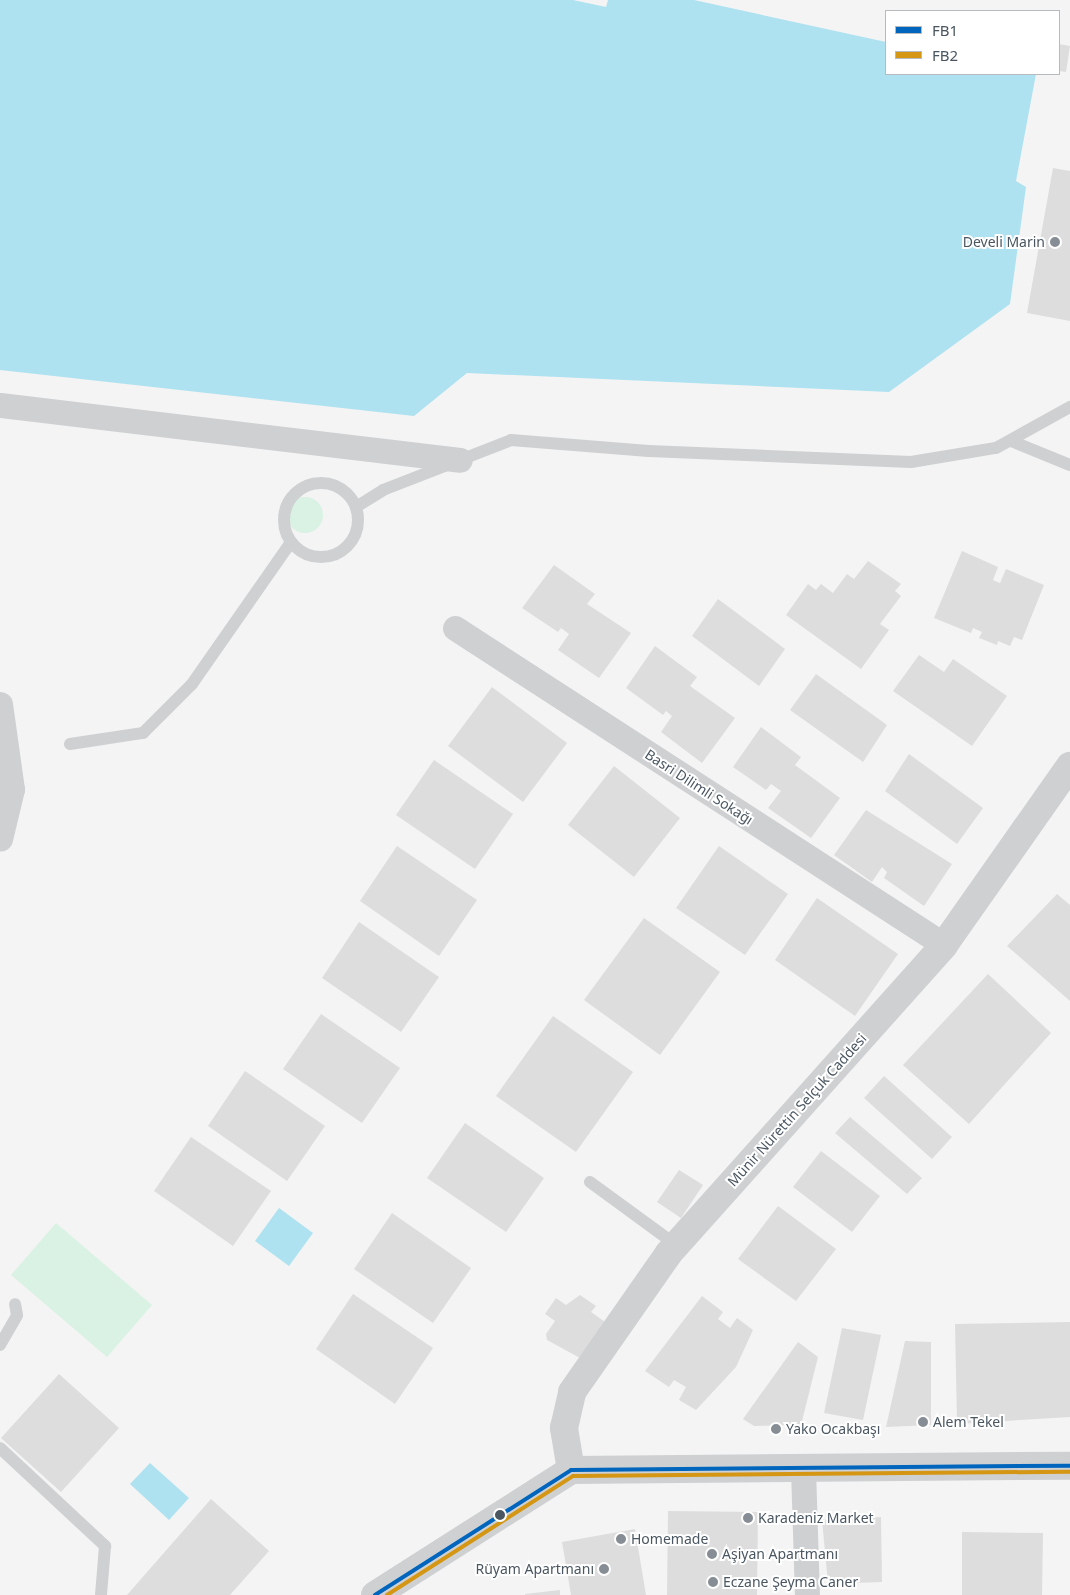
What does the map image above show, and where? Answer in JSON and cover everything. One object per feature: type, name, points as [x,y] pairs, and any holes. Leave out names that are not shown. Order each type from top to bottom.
[{"type":"street","points":[[0,405],[460,460]]},
{"type":"street","name":"Basri Dilimli Sokağı","points":[[454,628],[944,945]]},
{"type":"street","points":[[0,704],[12,789],[0,839]]},
{"type":"street","name":"Münir Nürettin Selçuk Caddesi","points":[[572,1470],[564,1428],[572,1392],[676,1245],[944,945],[1070,766]]},
{"type":"street","points":[[375,1595],[572,1470],[1070,1466]]},
{"type":"street","points":[[803,1469],[807,1595]]},
{"type":"lane","points":[[356,507],[382,490],[512,440],[649,451],[911,462],[1011,441],[1070,408]]},
{"type":"lane","points":[[1011,441],[1069,464]]},
{"type":"lane","points":[[313,484],[336,486],[356,507],[357,530],[352,541],[334,555],[310,555],[292,542],[286,532],[286,508],[301,489],[313,484]]},
{"type":"lane","points":[[70,744],[143,733],[192,684],[292,542]]},
{"type":"lane","points":[[590,1182],[676,1245]]},
{"type":"lane","points":[[0,1345],[17,1315],[15,1304]]},
{"type":"lane","points":[[0,1448],[105,1546],[101,1595]]},
{"type":"green space","points":[[305,497],[318,502],[323,515],[318,528],[305,533],[292,528],[287,515],[292,502]]},
{"type":"green space","points":[[56,1223],[152,1305],[107,1357],[11,1275]]},
{"type":"water","points":[[0,0],[573,0],[606,7],[608,0],[694,0],[885,42],[885,75],[1036,75],[1016,181],[1026,187],[1010,304],[889,392],[467,373],[414,416],[0,370]]},
{"type":"water","points":[[279,1208],[313,1233],[289,1266],[255,1241]]},
{"type":"water","points":[[150,1463],[189,1498],[169,1520],[130,1484]]},
{"type":"building","points":[[1060,44],[1070,46],[1066,72],[1060,71]]},
{"type":"building","name":"Develi Marin","points":[[1053,168],[1070,171],[1070,321],[1027,313]]},
{"type":"building","points":[[962,551],[998,567],[993,580],[1000,583],[1006,569],[1044,585],[1022,640],[1014,637],[1010,646],[998,641],[997,645],[979,638],[982,632],[973,628],[971,633],[934,618]]},
{"type":"building","points":[[868,561],[901,584],[895,591],[901,596],[880,624],[889,630],[861,669],[786,615],[808,584],[816,590],[821,584],[833,593],[847,574],[854,579]]},
{"type":"building","points":[[554,565],[595,594],[587,604],[631,633],[599,678],[558,650],[569,634],[561,628],[558,632],[522,608]]},
{"type":"building","points":[[718,599],[785,649],[759,686],[692,636]]},
{"type":"building","points":[[655,646],[697,677],[690,686],[735,718],[702,763],[661,732],[672,716],[666,711],[663,715],[626,688]]},
{"type":"building","points":[[919,655],[944,672],[953,659],[1007,696],[972,746],[893,691]]},
{"type":"building","points":[[816,674],[887,725],[863,762],[790,710]]},
{"type":"building","points":[[492,687],[567,743],[523,802],[448,746]]},
{"type":"building","points":[[761,727],[801,757],[795,765],[840,798],[811,838],[768,808],[781,791],[771,784],[766,790],[733,767]]},
{"type":"building","points":[[909,754],[983,808],[957,844],[885,791]]},
{"type":"building","points":[[434,760],[513,814],[475,869],[396,815]]},
{"type":"building","points":[[614,766],[680,818],[634,877],[568,825]]},
{"type":"building","points":[[866,810],[952,864],[924,906],[884,878],[887,872],[882,867],[872,882],[834,855]]},
{"type":"building","points":[[397,846],[477,900],[439,956],[360,901]]},
{"type":"building","points":[[719,846],[788,894],[745,955],[676,908]]},
{"type":"building","points":[[1057,894],[1070,905],[1070,1001],[1007,946]]},
{"type":"building","points":[[817,898],[898,954],[855,1016],[775,960]]},
{"type":"building","points":[[644,918],[720,972],[660,1055],[584,1000]]},
{"type":"building","points":[[359,922],[439,977],[401,1032],[322,978]]},
{"type":"building","points":[[988,974],[1051,1033],[969,1124],[903,1065]]},
{"type":"building","points":[[321,1014],[400,1068],[362,1123],[283,1069]]},
{"type":"building","points":[[553,1016],[633,1072],[576,1152],[496,1096]]},
{"type":"building","points":[[245,1071],[325,1126],[287,1181],[208,1126]]},
{"type":"building","points":[[884,1076],[952,1137],[932,1159],[864,1098]]},
{"type":"building","points":[[850,1117],[922,1178],[907,1194],[835,1133]]},
{"type":"building","points":[[465,1123],[544,1178],[506,1232],[427,1178]]},
{"type":"building","points":[[191,1137],[271,1191],[233,1246],[154,1191]]},
{"type":"building","points":[[821,1151],[880,1196],[852,1232],[793,1187]]},
{"type":"building","points":[[679,1170],[703,1185],[681,1218],[657,1202]]},
{"type":"building","points":[[778,1206],[836,1249],[796,1301],[738,1259]]},
{"type":"building","points":[[392,1213],[471,1268],[433,1323],[354,1269]]},
{"type":"building","points":[[353,1294],[433,1348],[395,1404],[316,1349]]},
{"type":"building","points":[[580,1295],[596,1306],[591,1312],[605,1322],[580,1358],[547,1340],[546,1334],[555,1321],[545,1314],[556,1298],[566,1305]]},
{"type":"building","points":[[702,1296],[723,1312],[718,1319],[730,1328],[737,1318],[753,1330],[736,1367],[696,1410],[679,1400],[686,1387],[674,1380],[669,1387],[645,1371]]},
{"type":"building","points":[[1070,1322],[1070,1417],[957,1424],[955,1324]]},
{"type":"building","points":[[842,1328],[881,1335],[863,1420],[824,1413]]},
{"type":"building","points":[[905,1341],[931,1342],[931,1425],[886,1427]]},
{"type":"building","points":[[798,1342],[818,1357],[801,1425],[754,1426],[743,1419]]},
{"type":"building","points":[[59,1374],[119,1428],[61,1492],[1,1438]]},
{"type":"building","points":[[211,1499],[269,1551],[230,1595],[127,1595]]},
{"type":"building","name":"Aşiyan Apartmanı","points":[[668,1511],[758,1512],[757,1595],[667,1595]]},
{"type":"building","points":[[881,1517],[882,1582],[828,1584],[822,1520]]},
{"type":"building","name":"Rüyam Apartmanı","points":[[635,1529],[646,1595],[571,1595],[562,1542]]},
{"type":"building","points":[[962,1532],[1043,1533],[1042,1595],[962,1595]]},
{"type":"building","points":[[560,1590],[560,1595],[525,1595],[525,1594]]},
{"type":"transit line","name":"FB1","points":[[375,1595],[571,1470],[1070,1466]]},
{"type":"transit line","name":"FB2","points":[[387,1595],[573,1476],[1070,1472]]},
{"type":"place","name":"Develi Marin","points":[[1055,242]]},
{"type":"place","name":"Alem Tekel","points":[[923,1422]]},
{"type":"place","name":"Yako Ocakbaşı","points":[[776,1429]]},
{"type":"place","name":"Karadeniz Market","points":[[748,1518]]},
{"type":"place","name":"Homemade","points":[[621,1539]]},
{"type":"place","name":"Aşiyan Apartmanı","points":[[712,1554]]},
{"type":"place","name":"Rüyam Apartmanı","points":[[604,1569]]},
{"type":"place","name":"Eczane Şeyma Caner","points":[[713,1582]]}]
